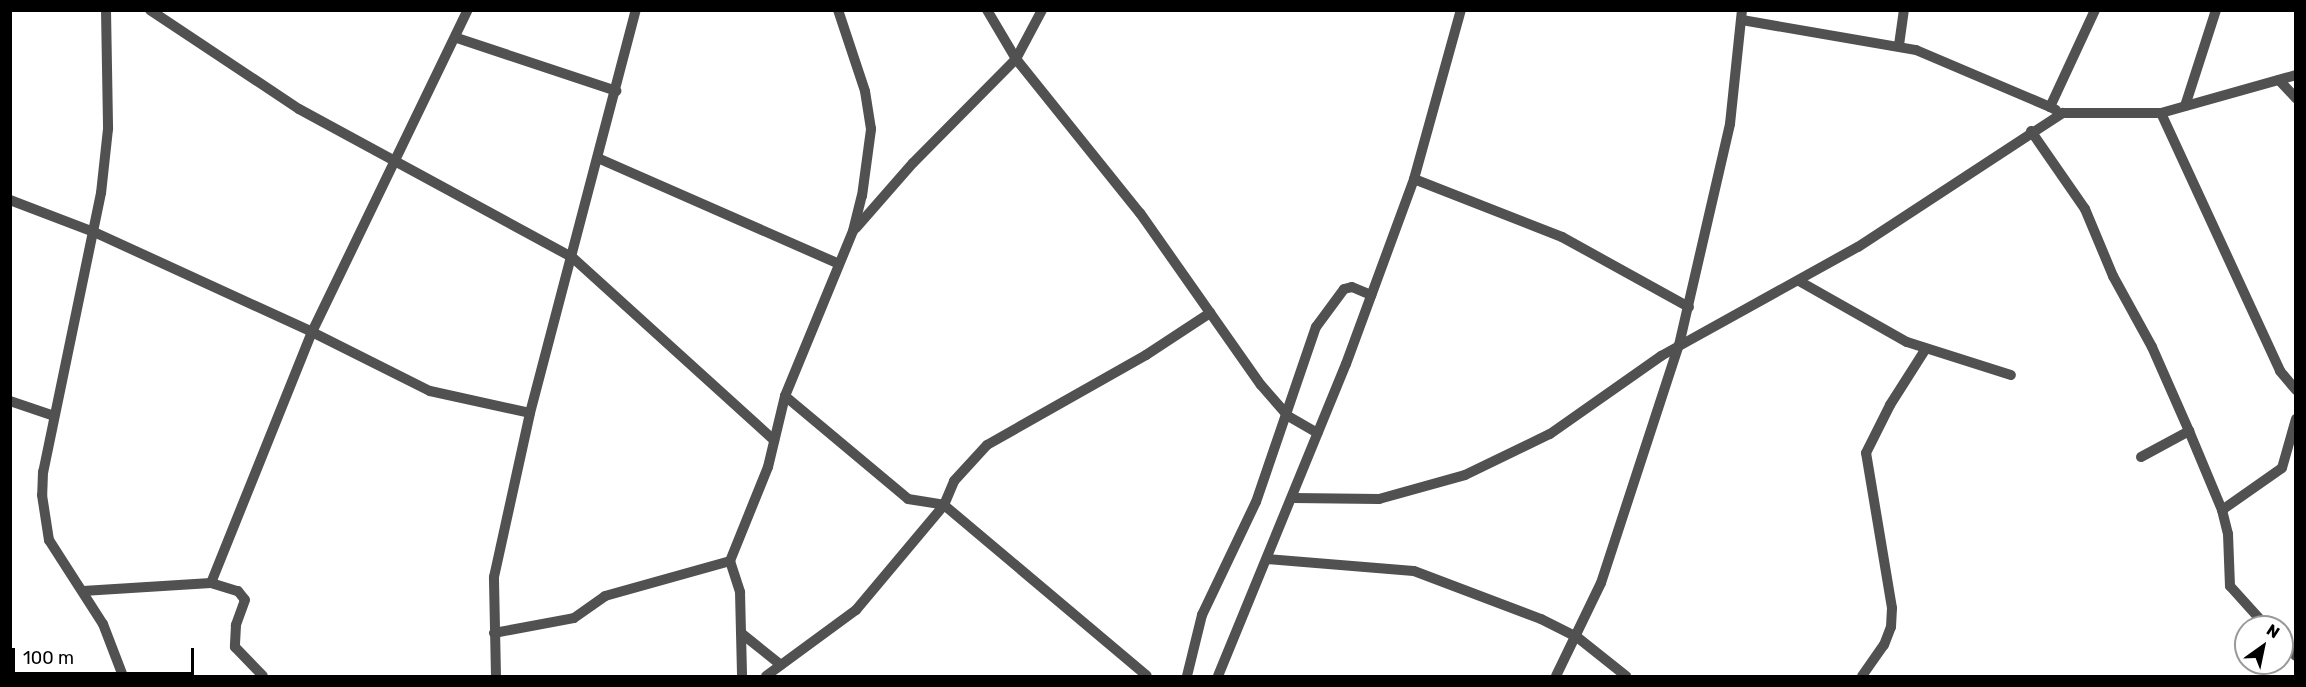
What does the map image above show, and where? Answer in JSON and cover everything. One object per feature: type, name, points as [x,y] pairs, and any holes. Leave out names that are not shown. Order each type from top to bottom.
[{"type":"street","points":[[106,10],[108,129],[94,232],[43,472],[43,519],[50,540],[103,624],[123,676]]},
{"type":"street","points":[[150,10],[299,109],[572,257],[774,440]]},
{"type":"street","points":[[211,584],[312,332],[457,38],[468,10]]},
{"type":"street","points":[[496,676],[494,577],[530,413],[600,159],[636,10]]},
{"type":"street","points":[[742,676],[740,592],[730,561],[768,467],[785,396],[853,231],[870,157],[871,129],[865,91],[838,10]]},
{"type":"street","points":[[987,10],[1016,59],[1140,213],[1210,313],[1284,412],[1303,428],[1318,434]]},
{"type":"street","points":[[853,231],[913,163],[1016,59],[1042,10]]},
{"type":"street","points":[[1218,676],[1293,498],[1414,178],[1461,10]]},
{"type":"street","points":[[1899,45],[1904,10]]},
{"type":"street","points":[[2050,107],[2095,10]]},
{"type":"street","points":[[2185,106],[2217,10]]},
{"type":"street","points":[[1556,676],[1577,637],[1601,583],[1679,345],[1730,124],[1742,15],[1899,45],[2063,113],[2161,113],[2295,75]]},
{"type":"street","points":[[457,38],[616,91]]},
{"type":"street","points":[[2279,80],[2295,98]]},
{"type":"street","points":[[1293,498],[1379,499],[1465,476],[1550,434],[1679,345],[1858,247],[2031,131],[2063,113]]},
{"type":"street","points":[[2161,113],[2280,371],[2295,390]]},
{"type":"street","points":[[2031,131],[2085,209],[2112,276],[2152,347],[2222,510],[2228,534],[2230,586],[2256,615]]},
{"type":"street","points":[[600,159],[839,264]]},
{"type":"street","points":[[1414,178],[1562,237],[1689,307]]},
{"type":"street","points":[[10,201],[94,232],[312,332],[430,391],[530,413]]},
{"type":"street","points":[[1799,281],[1925,350],[2011,375]]},
{"type":"street","points":[[1186,676],[1202,615],[1256,502],[1284,412],[1316,327],[1332,300],[1344,289],[1352,287],[1371,295]]},
{"type":"street","points":[[766,676],[856,610],[944,505],[954,480],[987,445],[1146,355],[1210,313]]},
{"type":"street","points":[[1863,676],[1884,645],[1891,627],[1892,608],[1866,453],[1890,405],[1925,350]]},
{"type":"street","points":[[785,396],[908,499],[944,505],[1147,676]]},
{"type":"street","points":[[10,401],[54,416]]},
{"type":"street","points":[[2222,510],[2290,465],[2295,419]]},
{"type":"street","points":[[2141,457],[2189,431]]},
{"type":"street","points":[[1267,559],[1414,571],[1541,619],[1577,637],[1626,676]]},
{"type":"street","points":[[494,633],[573,618],[614,593],[730,561]]},
{"type":"street","points":[[83,591],[211,584],[243,595],[235,647],[262,676]]},
{"type":"street","points":[[741,633],[781,665]]}]
